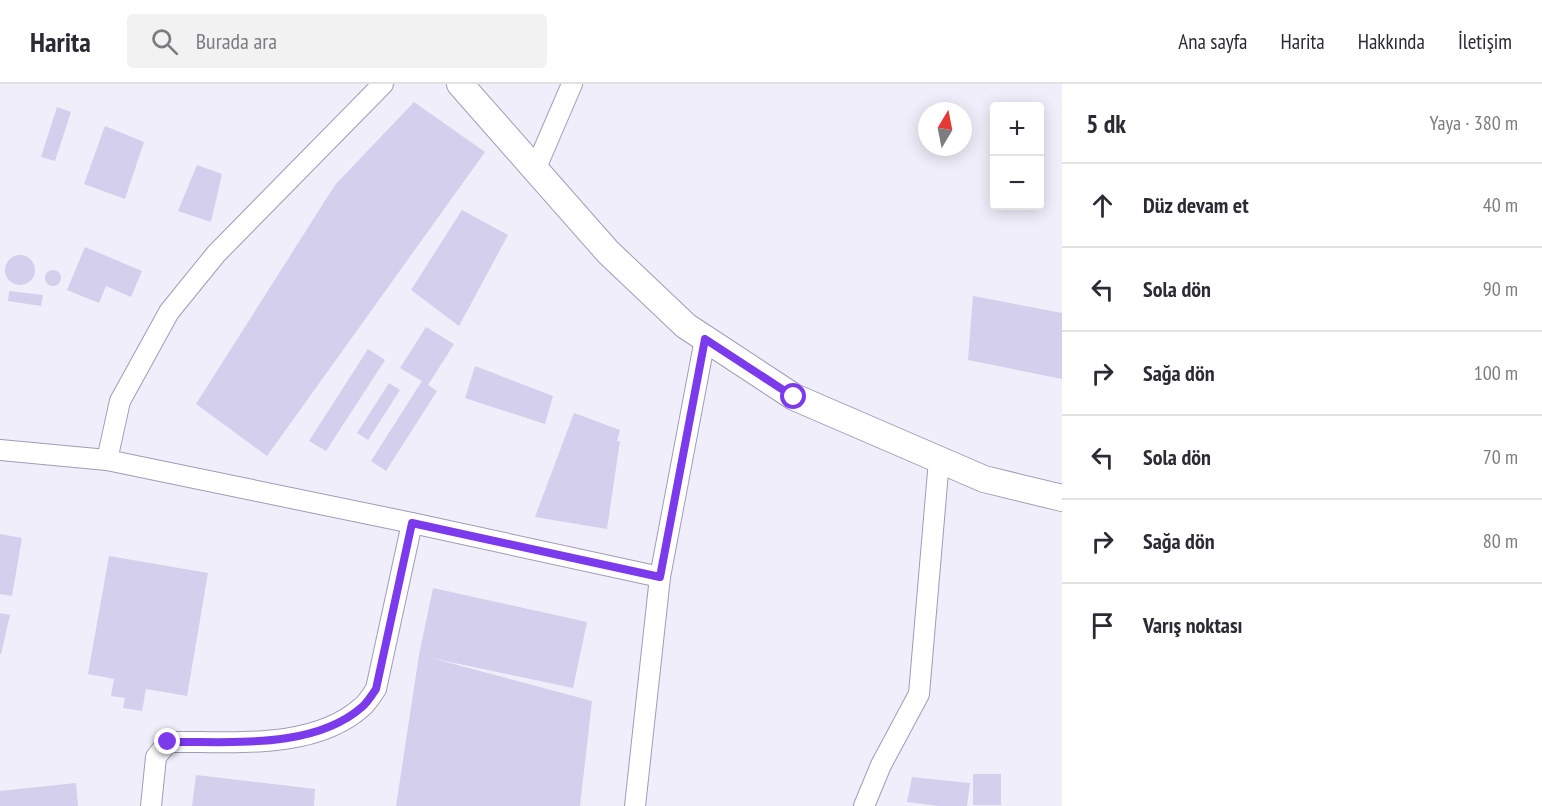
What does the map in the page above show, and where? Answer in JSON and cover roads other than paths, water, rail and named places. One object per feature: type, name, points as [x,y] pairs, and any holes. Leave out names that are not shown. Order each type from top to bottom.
[{"type":"main road","points":[[460,84],[608,252],[686,326],[794,397],[984,479],[1062,498]]},
{"type":"street","points":[[107,460],[120,401],[169,312],[216,254],[383,84]]},
{"type":"street","points":[[535,170],[572,84]]},
{"type":"street","points":[[635,806],[660,577],[705,339]]},
{"type":"street","points":[[0,450],[107,460],[660,577]]},
{"type":"street","points":[[864,806],[881,765],[920,694],[939,460]]},
{"type":"street","points":[[151,806],[156,757],[168,742],[268,741],[312,733],[338,723],[362,707],[376,689],[412,523]]}]
